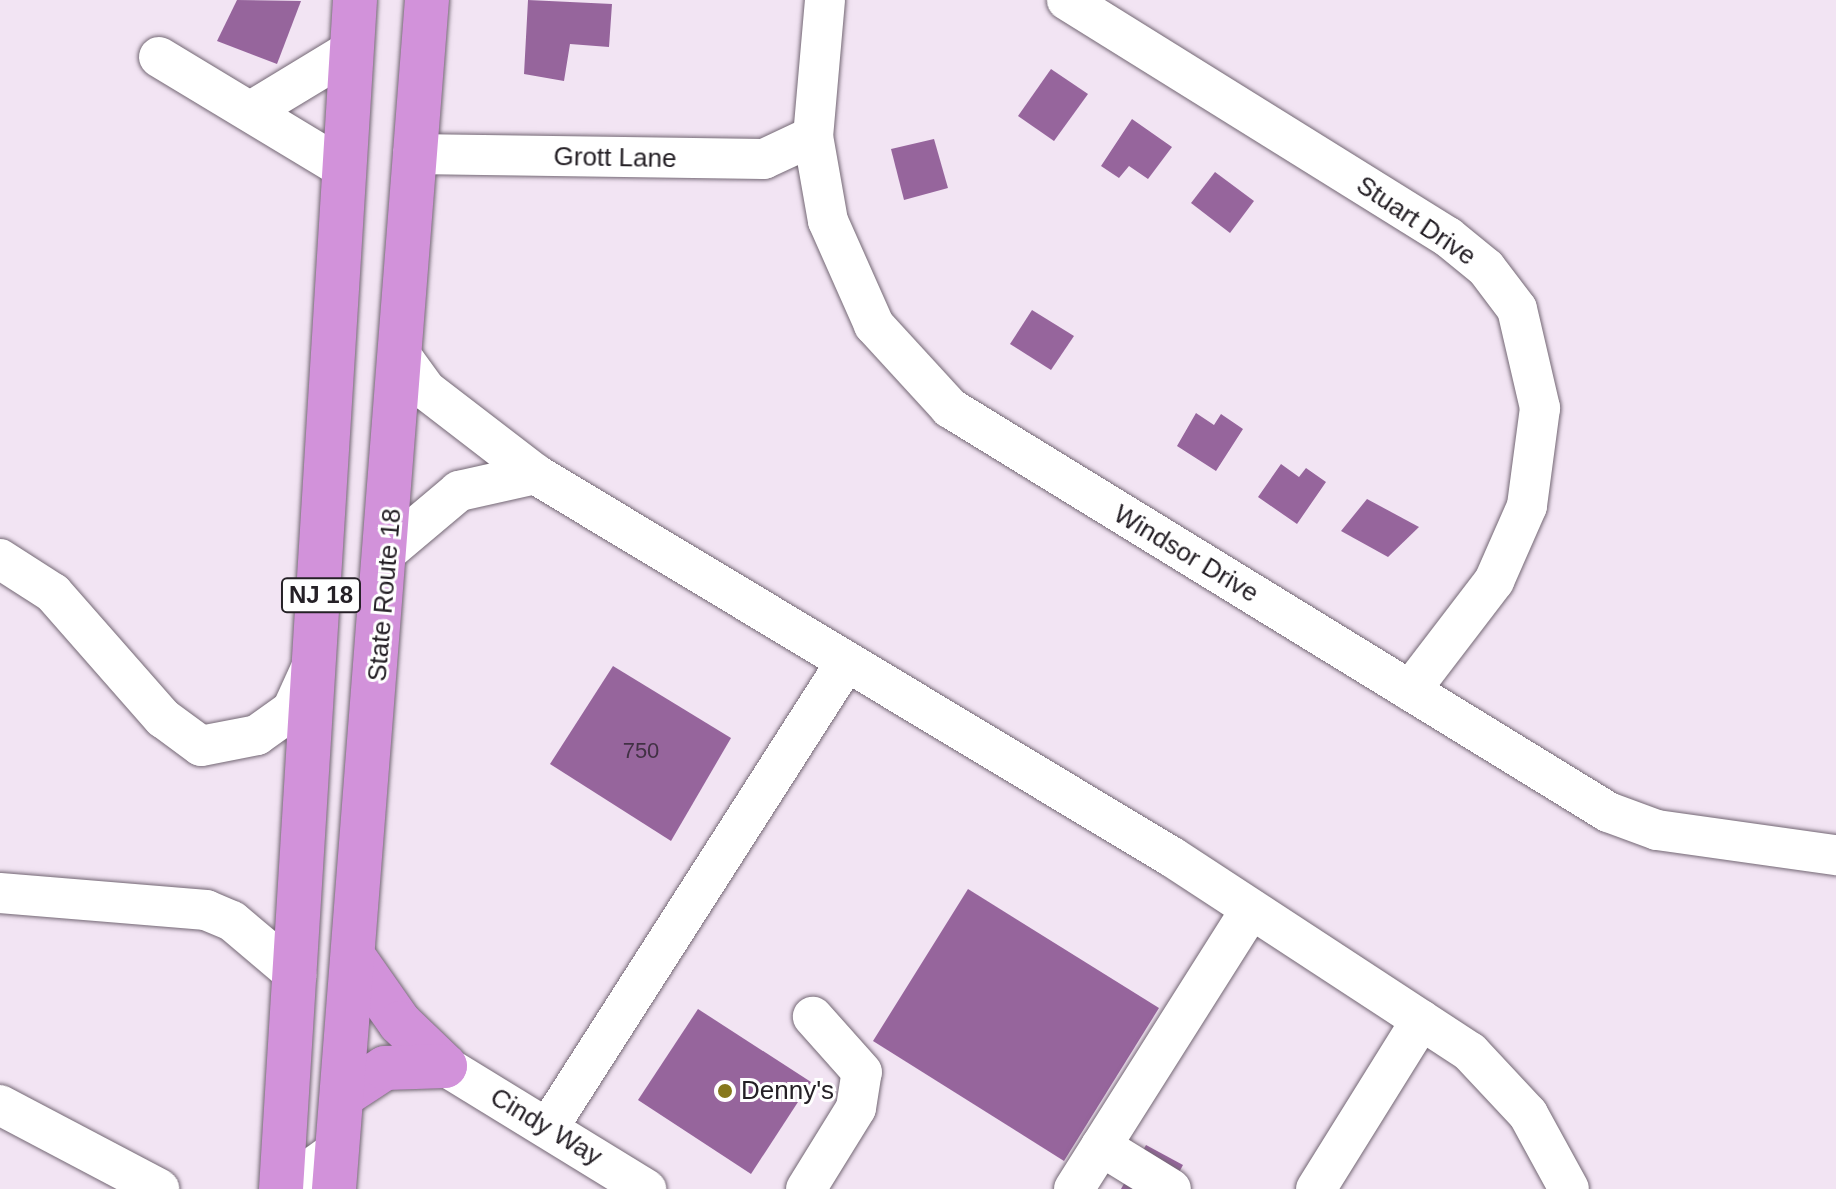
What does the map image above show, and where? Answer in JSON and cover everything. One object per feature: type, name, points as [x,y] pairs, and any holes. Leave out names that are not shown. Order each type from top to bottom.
[{"type":"highway","name":"NJ 18","points":[[282,1189],[318,653],[343,168],[355,0]]},
{"type":"highway","name":"State Route 18","points":[[336,1170],[389,550],[413,154],[427,0]]},
{"type":"highway","points":[[355,959],[400,1023],[445,1066]]},
{"type":"highway","points":[[342,1096],[385,1068],[445,1066]]},
{"type":"street","name":"Windsor Drive","points":[[825,0],[813,136],[839,258],[874,325],[922,383],[975,426],[1608,812],[1657,830],[1836,855]]},
{"type":"street","name":"Stuart Drive","points":[[1067,0],[1448,237],[1486,268],[1517,309],[1540,408],[1527,506],[1494,581],[1410,691]]},
{"type":"street","points":[[251,111],[350,51]]},
{"type":"street","points":[[159,57],[343,168]]},
{"type":"street","name":"Grott Lane","points":[[413,154],[764,159],[813,136]]},
{"type":"street","points":[[402,357],[426,390],[535,474],[1251,909],[1421,1020],[1501,1080],[1569,1189]]},
{"type":"street","points":[[389,550],[459,491],[535,474]]},
{"type":"street","points":[[0,559],[53,593],[163,718],[201,746],[257,735],[292,710],[318,653]]},
{"type":"street","points":[[548,1128],[846,662]]},
{"type":"street","points":[[0,893],[206,910],[241,927],[296,975]]},
{"type":"street","points":[[1074,1189],[1251,909]]},
{"type":"street","points":[[806,1189],[856,1108],[862,1072],[813,1017]]},
{"type":"street","points":[[1316,1189],[1421,1020]]},
{"type":"street","name":"Cindy Way","points":[[445,1066],[646,1189]]},
{"type":"street","points":[[7,1111],[159,1189]]},
{"type":"street","points":[[1101,1146],[1171,1189]]},
{"type":"street","points":[[282,1189],[336,1170]]},
{"type":"building","points":[[237,0],[301,1],[277,64],[217,41]]},
{"type":"building","points":[[528,0],[612,4],[609,47],[570,44],[564,81],[524,74]]},
{"type":"building","points":[[1051,69],[1088,94],[1054,141],[1018,116]]},
{"type":"building","points":[[1132,119],[1172,147],[1148,179],[1129,166],[1119,178],[1101,166]]},
{"type":"building","points":[[934,139],[948,188],[904,200],[891,149]]},
{"type":"building","points":[[1215,172],[1254,201],[1230,233],[1191,203]]},
{"type":"building","points":[[1032,310],[1074,336],[1051,370],[1010,344]]},
{"type":"building","points":[[1196,413],[1214,425],[1221,414],[1243,429],[1216,471],[1177,446]]},
{"type":"building","points":[[1281,464],[1299,477],[1306,468],[1326,482],[1297,524],[1258,497]]},
{"type":"building","points":[[1367,499],[1419,527],[1388,557],[1341,531]]},
{"type":"building","points":[[613,666],[731,738],[671,841],[550,764]]},
{"type":"building","points":[[968,889],[1159,1008],[1064,1161],[873,1041]]},
{"type":"building","name":"Denny's","points":[[698,1009],[811,1082],[751,1174],[638,1100]]},
{"type":"building","points":[[1146,1145],[1183,1165],[1170,1189],[1121,1189]]},
{"type":"place","name":"Denny's","points":[[725,1091]]}]
